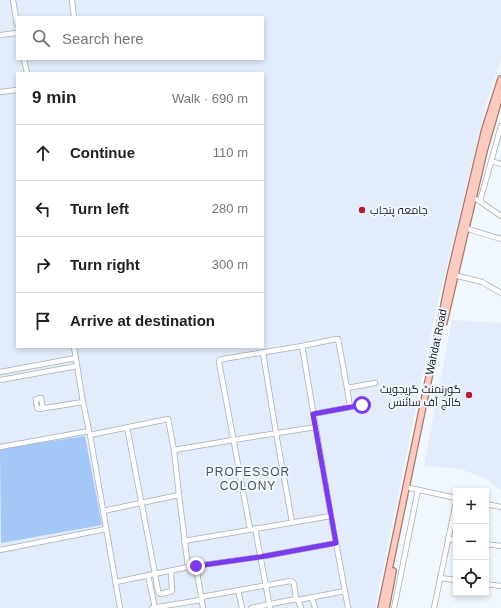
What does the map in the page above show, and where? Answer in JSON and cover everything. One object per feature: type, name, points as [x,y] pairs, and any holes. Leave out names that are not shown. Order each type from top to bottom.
[{"type":"main road","name":"Wahdat Road","points":[[385,607],[448,284],[485,129],[500,88],[501,79]]},
{"type":"main road","name":"Wahdat Road","points":[[398,537],[410,488],[454,275],[466,228],[470,197]]},
{"type":"street","points":[[12,0],[16,19]]},
{"type":"street","points":[[72,0],[74,16]]},
{"type":"street","points":[[0,35],[16,33]]},
{"type":"street","points":[[24,60],[27,72]]},
{"type":"street","points":[[0,92],[16,90]]},
{"type":"street","points":[[480,201],[501,126]]},
{"type":"street","points":[[491,161],[501,164]]},
{"type":"street","points":[[470,197],[480,201],[501,216]]},
{"type":"street","points":[[466,228],[501,239]]},
{"type":"street","points":[[454,275],[482,282],[501,293]]},
{"type":"street","points":[[270,606],[233,440],[219,362],[220,360],[302,346],[336,338],[338,339],[350,408]]},
{"type":"street","points":[[302,346],[330,516],[348,608]]},
{"type":"street","points":[[74,348],[120,608]]},
{"type":"street","points":[[263,352],[292,522]]},
{"type":"street","points":[[0,372],[76,358]]},
{"type":"street","points":[[0,380],[78,366]]},
{"type":"street","points":[[347,388],[375,383]]},
{"type":"street","points":[[43,408],[42,398],[36,399],[38,409],[83,402]]},
{"type":"street","points":[[313,414],[362,405]]},
{"type":"street","points":[[0,447],[168,419],[174,450],[188,567]]},
{"type":"street","points":[[127,427],[155,574],[159,593],[161,594],[172,591],[171,570]]},
{"type":"street","points":[[174,450],[316,427]]},
{"type":"street","points":[[410,488],[453,497]]},
{"type":"street","points":[[394,608],[418,490]]},
{"type":"street","points":[[103,511],[179,495]]},
{"type":"street","points":[[489,505],[501,507]]},
{"type":"street","points":[[184,541],[330,516]]},
{"type":"street","points":[[434,608],[453,516]]},
{"type":"street","points":[[0,550],[106,529]]},
{"type":"street","points":[[448,539],[453,540]]},
{"type":"street","points":[[116,582],[171,570],[260,557],[336,543]]},
{"type":"street","points":[[489,544],[501,546]]},
{"type":"street","points":[[196,566],[203,608]]},
{"type":"street","points":[[148,575],[154,608],[181,606],[201,598],[292,581],[297,600],[301,608]]},
{"type":"street","points":[[440,578],[453,580]]},
{"type":"street","points":[[489,584],[501,586]]},
{"type":"street","points":[[238,590],[242,608]]},
{"type":"street","points":[[251,608],[270,606],[345,591]]},
{"type":"street","points":[[312,598],[315,608]]},
{"type":"shaded area","name":"جامعہ پنجاب","points":[[0,0],[501,0],[501,60],[486,105],[435,314],[375,608],[0,608]]},
{"type":"shaded area","name":"گورنمنٹ گریجویٹ کالج آف سائنس","points":[[452,320],[501,323],[501,490],[489,480],[463,470],[424,466]]},
{"type":"shaded area","points":[[85,436],[102,525],[1,543],[0,449]]},
{"type":"place","name":"جامعہ پنجاب","points":[[362,210]]},
{"type":"place","name":"گورنمنٹ گریجویٹ کالج آف سائنس","points":[[469,395]]},
{"type":"district","name":"PROFESSOR COLONY","points":[[248,479]]},
{"type":"route","points":[[196,566],[260,557],[336,543],[313,414],[362,405]]}]
